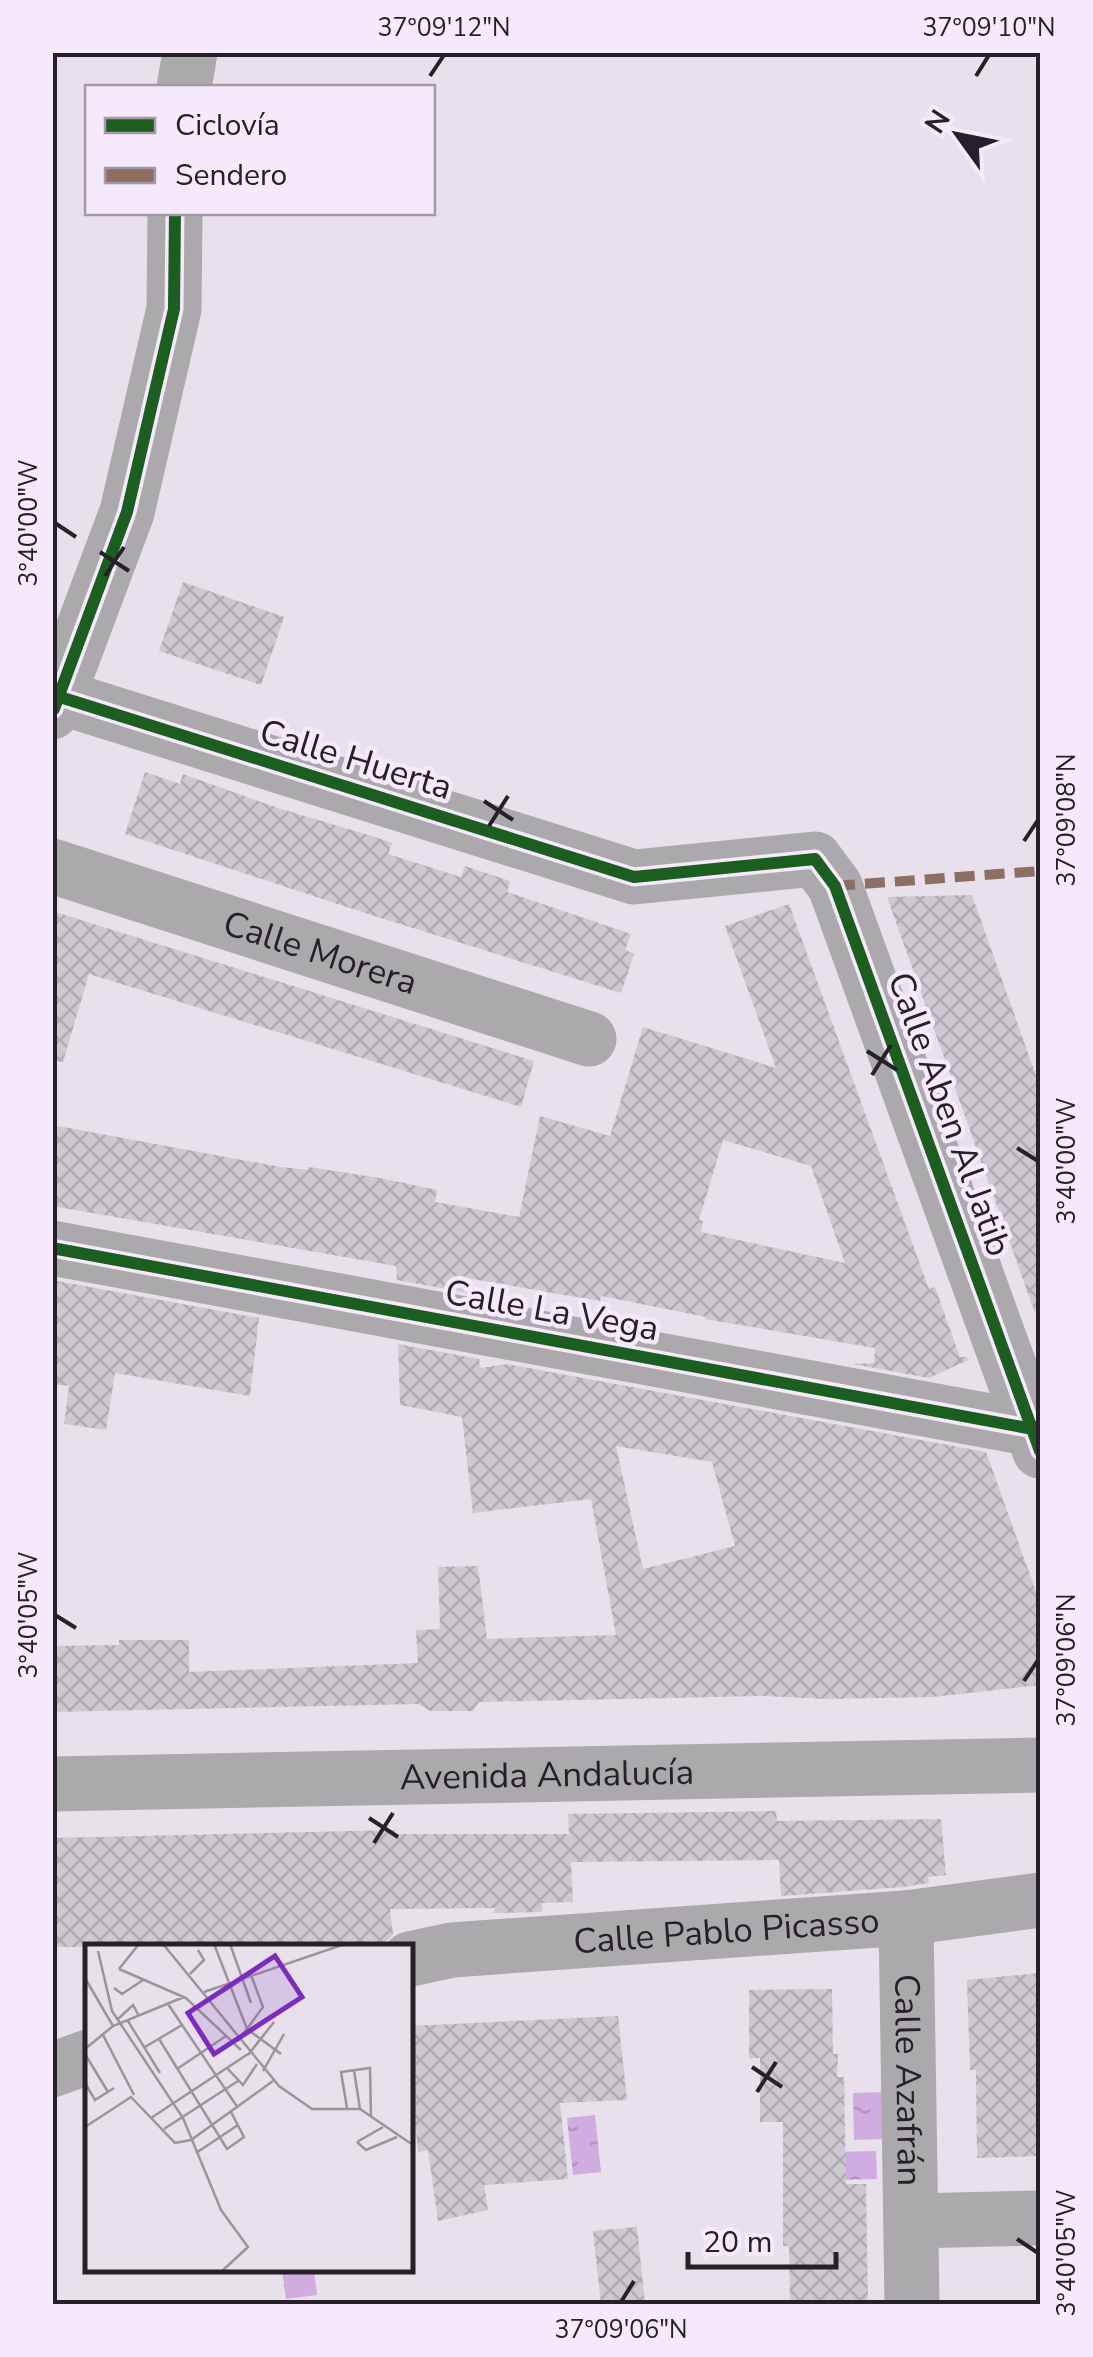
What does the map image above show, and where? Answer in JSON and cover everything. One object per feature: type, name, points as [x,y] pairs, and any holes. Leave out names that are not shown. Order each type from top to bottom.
[{"type":"street","points":[[184,85],[190,52]]},
{"type":"street","points":[[56,704],[127,512],[174,309],[175,215]]},
{"type":"street","name":"Calle Huerta","points":[[56,704],[634,877],[814,859]]},
{"type":"street","name":"Calle Aben Al Jatib","points":[[814,859],[835,886],[1038,1435]]},
{"type":"street","name":"Calle Morera","points":[[52,866],[589,1039]]},
{"type":"street","name":"Calle La Vega","points":[[52,1248],[1038,1435]]},
{"type":"street","name":"Avenida Andalucía","points":[[52,1784],[1040,1765]]},
{"type":"street","name":"Calle Pablo Picasso","points":[[412,1959],[452,1950],[906,1918],[1040,1900]]},
{"type":"street","name":"Calle Azafrán","points":[[906,1918],[912,2304]]},
{"type":"street","points":[[52,2070],[85,2058]]},
{"type":"street","points":[[911,2221],[1040,2218]]},
{"type":"water","points":[[884,2092],[885,2139],[854,2140],[853,2093]]},
{"type":"water","points":[[595,2115],[601,2172],[573,2175],[567,2118]]},
{"type":"water","points":[[876,2151],[877,2179],[828,2180],[827,2152]]},
{"type":"water","points":[[282,2272],[314,2272],[317,2295],[286,2299]]},
{"type":"building","points":[[183,582],[284,617],[261,685],[159,651]]},
{"type":"building","points":[[145,772],[180,784],[183,774],[372,836],[392,843],[388,854],[461,877],[465,866],[510,881],[507,892],[631,934],[625,950],[634,954],[621,993],[125,834]]},
{"type":"building","points":[[972,895],[1040,1087],[1040,1312],[1035,1313],[887,897]]},
{"type":"building","points":[[789,904],[929,1289],[935,1287],[960,1357],[968,1360],[929,1378],[853,1364],[874,1363],[875,1348],[705,1319],[601,1296],[600,1301],[466,1278],[468,1293],[397,1280],[396,1266],[52,1206],[52,1125],[281,1167],[309,1167],[380,1178],[437,1190],[435,1202],[519,1217],[540,1116],[610,1136],[643,1027],[776,1068],[725,926]],"holes":[[[723,1140],[811,1166],[845,1263],[701,1232],[703,1221],[699,1220]]]},
{"type":"building","points":[[52,911],[534,1061],[521,1107],[89,974],[63,1062],[52,1060]]},
{"type":"building","points":[[52,1280],[259,1318],[250,1396],[115,1373],[106,1430],[64,1424],[69,1386],[52,1384]]},
{"type":"building","points":[[398,1344],[479,1359],[481,1368],[507,1364],[986,1452],[1040,1603],[1040,1685],[933,1697],[479,1702],[473,1711],[430,1711],[419,1704],[52,1712],[52,1646],[119,1645],[119,1640],[189,1640],[189,1672],[418,1663],[416,1630],[440,1629],[438,1567],[478,1566],[487,1639],[616,1635],[591,1499],[473,1513],[462,1417],[400,1405]],"holes":[[[616,1446],[712,1462],[735,1546],[643,1569]]]},
{"type":"building","points":[[776,1811],[777,1821],[941,1819],[946,1875],[928,1877],[929,1883],[903,1887],[781,1896],[779,1860],[571,1862],[573,1902],[542,1903],[542,1912],[494,1913],[495,1908],[390,1909],[393,1934],[385,1944],[52,1947],[52,1838],[395,1830],[395,1834],[569,1834],[568,1814]]},
{"type":"building","points":[[1040,1973],[1040,2156],[977,2158],[976,2070],[970,2070],[967,1980]]},
{"type":"building","points":[[832,1989],[833,2054],[838,2054],[837,2077],[844,2077],[846,2184],[866,2184],[868,2304],[790,2304],[789,2246],[783,2246],[783,2122],[760,2122],[760,2058],[749,2058],[749,1990]]},
{"type":"building","points":[[618,2016],[627,2100],[560,2103],[568,2179],[484,2185],[488,2210],[438,2221],[428,2150],[418,2152],[416,2131],[412,2132],[412,2026]]},
{"type":"building","points":[[637,2227],[645,2304],[601,2304],[593,2231]]},
{"type":"marked path","points":[[835,886],[1040,871]]},
{"type":"cycle path","points":[[54,709],[127,512],[174,309],[175,215]]},
{"type":"cycle path","points":[[60,697],[634,877],[815,859],[835,886],[1040,1451]]},
{"type":"cycle path","points":[[52,1248],[1033,1429],[1040,1426]]}]
